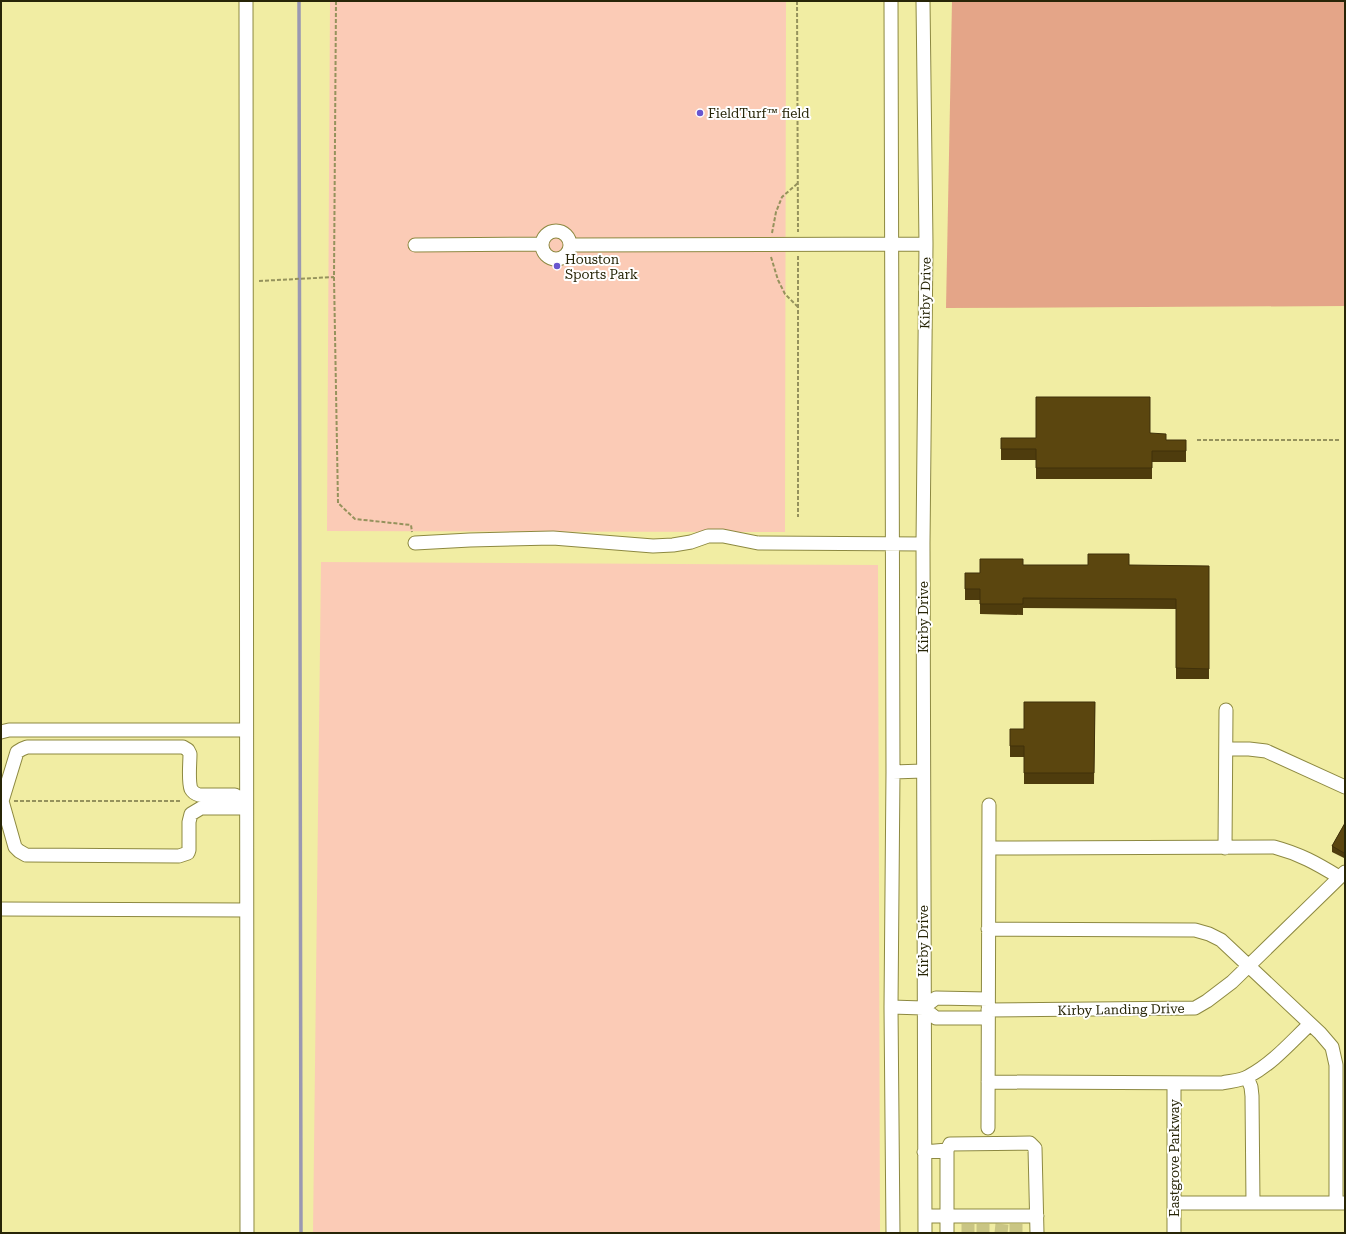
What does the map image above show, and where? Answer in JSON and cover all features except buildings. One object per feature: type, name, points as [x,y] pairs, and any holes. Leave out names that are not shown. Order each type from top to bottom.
[{"type":"street","points":[[246,1],[246,730],[244,802],[246,910],[247,1233]]},
{"type":"street","points":[[891,1],[893,772],[891,1008],[893,1233]]},
{"type":"street","name":"Kirby Drive","points":[[923,1],[926,244],[923,544],[923,1008],[925,1233]]},
{"type":"street","points":[[554,232],[563,233],[569,240],[570,245],[564,256],[556,259],[547,256],[544,253],[542,244],[546,236],[554,232]]},
{"type":"street","points":[[415,245],[542,244]]},
{"type":"street","points":[[570,245],[926,244]]},
{"type":"street","points":[[415,543],[553,538],[653,546],[691,542],[708,536],[723,536],[758,543],[923,544]]},
{"type":"street","points":[[1225,848],[1226,710]]},
{"type":"street","points":[[1,732],[9,730],[246,730]]},
{"type":"street","points":[[182,747],[188,750],[190,754],[190,782],[191,790],[194,793],[199,795],[236,795],[244,802],[239,808],[201,808],[192,814],[189,822],[189,850],[188,853],[184,855],[112,856],[26,855],[15,847],[2,801],[17,752],[22,748],[182,747]]},
{"type":"street","points":[[1226,749],[1266,751],[1345,787]]},
{"type":"street","points":[[893,772],[923,771]]},
{"type":"street","points":[[988,805],[988,1128]]},
{"type":"street","points":[[988,848],[1274,847],[1294,852],[1342,874]]},
{"type":"street","name":"Kirby Landing Drive","points":[[988,1009],[936,998],[923,1008],[936,1018],[988,1009],[1194,1008],[1207,1001],[1232,982],[1342,874]]},
{"type":"street","points":[[1,909],[246,910]]},
{"type":"street","points":[[988,929],[1195,930],[1209,934],[1221,940],[1310,1024],[1332,1047],[1336,1065],[1341,1203],[1174,1203]]},
{"type":"street","points":[[891,1008],[923,1008]]},
{"type":"street","points":[[988,1082],[1222,1084],[1247,1077],[1261,1068],[1283,1050],[1310,1024]]},
{"type":"street","points":[[1247,1077],[1251,1087],[1252,1096],[1253,1203]]},
{"type":"street","name":"Eastgrove Parkway","points":[[1174,1084],[1174,1233]]},
{"type":"street","points":[[947,1233],[947,1150],[950,1144],[1030,1143],[1034,1148],[1037,1233]]},
{"type":"street","points":[[924,1152],[947,1150]]},
{"type":"street","points":[[924,1216],[947,1215],[968,1220],[1016,1220],[1037,1216]]},
{"type":"path","points":[[336,1],[334,277],[338,503],[355,519],[410,525],[415,543]]},
{"type":"path","points":[[797,1],[798,517]]},
{"type":"path","points":[[246,282],[334,277]]},
{"type":"path","points":[[1197,440],[1340,440]]},
{"type":"path","points":[[2,801],[181,801]]},
{"type":"shaded area","name":"Houston Sports Park","points":[[330,1],[786,1],[785,532],[327,531]]},
{"type":"shaded area","points":[[952,1],[1345,1],[1345,306],[946,308]]},
{"type":"shaded area","points":[[321,562],[878,565],[880,1233],[313,1233]]},
{"type":"waterway","points":[[299,1],[301,1233]]},
{"type":"tunnel","points":[[968,1224],[968,1233]]},
{"type":"tunnel","points":[[983,1224],[983,1233]]},
{"type":"tunnel","points":[[1001,1233],[1002,1224]]},
{"type":"tunnel","points":[[1016,1224],[1016,1233]]},
{"type":"place","name":"FieldTurf™ field","points":[[700,113]]},
{"type":"place","name":"Houston Sports Park","points":[[557,266]]}]
